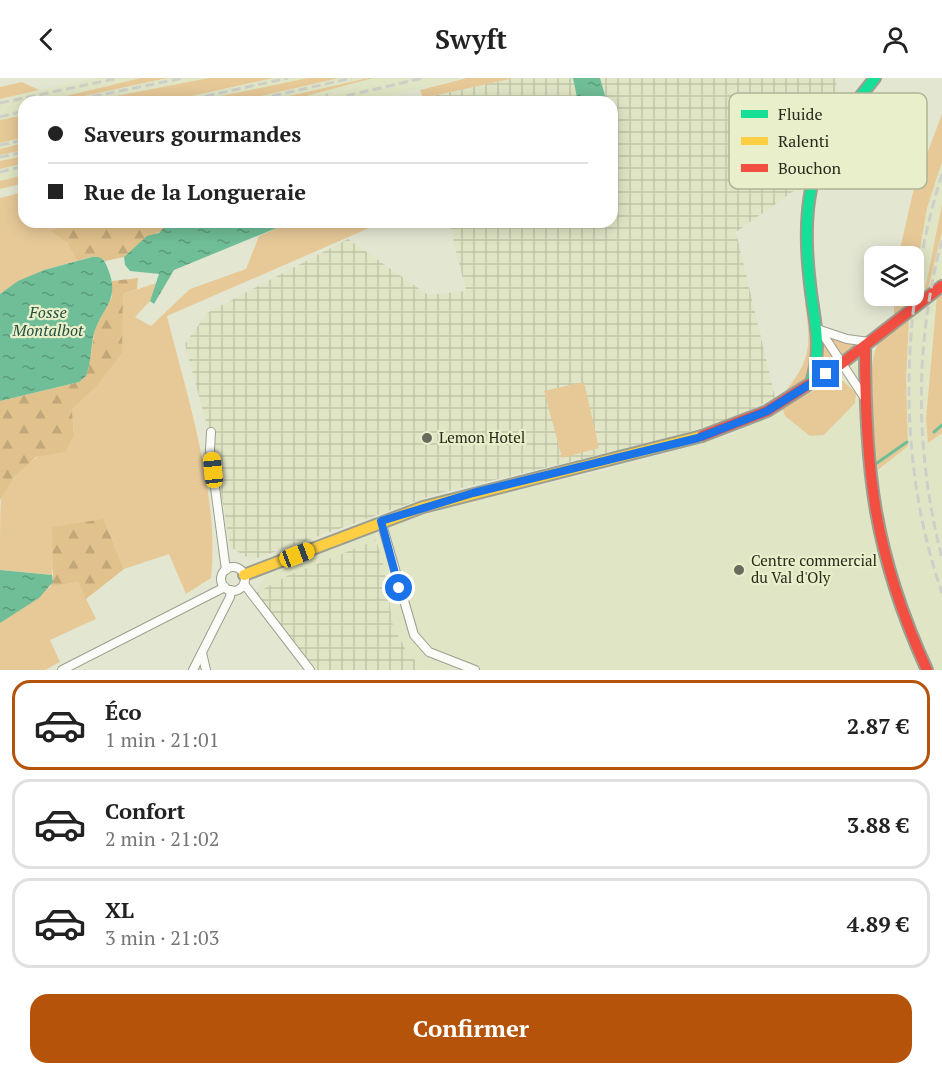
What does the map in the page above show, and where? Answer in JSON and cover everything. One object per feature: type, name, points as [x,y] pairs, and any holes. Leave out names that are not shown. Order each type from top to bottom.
[{"type":"street","points":[[864,93],[875,78]]},
{"type":"street","points":[[811,189],[806,208],[810,287],[820,330],[819,359],[811,383]]},
{"type":"street","points":[[66,669],[228,589],[238,590],[244,580],[381,521],[473,493],[698,438],[767,411],[841,364],[942,286]]},
{"type":"street","points":[[820,330],[867,344]]},
{"type":"street","points":[[820,330],[865,399]]},
{"type":"street","points":[[867,344],[865,399],[871,492],[884,551],[912,639],[927,670]]},
{"type":"street","points":[[193,670],[230,597],[222,580],[226,570],[210,450],[211,432]]},
{"type":"street","points":[[381,521],[414,635],[429,652],[475,670]]},
{"type":"street","points":[[226,570],[237,568],[310,670]]},
{"type":"street","points":[[202,653],[206,670]]},
{"type":"shaded area","points":[[96,78],[463,78],[389,96],[18,96],[18,186],[0,190],[0,99]]},
{"type":"shaded area","points":[[141,78],[167,78],[84,96],[66,96]]},
{"type":"shaded area","points":[[209,78],[273,78],[191,96],[116,96]]},
{"type":"shaded area","points":[[308,78],[339,78],[260,96],[221,96]]},
{"type":"shaded area","points":[[373,78],[306,96],[289,96]]},
{"type":"shaded area","points":[[467,78],[514,78],[432,96],[422,96],[420,90]]},
{"type":"shaded area","points":[[514,78],[835,78],[839,93],[729,93],[729,189],[796,189],[736,232],[775,397],[734,419],[660,440],[436,494],[252,560],[230,547],[215,456],[185,344],[207,313],[348,239],[428,295],[466,291],[450,228],[618,228],[618,96],[432,96]]},
{"type":"shaded area","points":[[22,82],[39,90],[0,99],[0,87]]},
{"type":"shaded area","points":[[942,114],[942,162],[927,208],[920,246],[900,246],[914,189],[927,189],[927,154]]},
{"type":"shaded area","points":[[18,116],[18,138],[0,143],[0,120]]},
{"type":"shaded area","points":[[942,127],[942,272],[932,344],[927,407],[942,414],[942,670],[318,670],[257,588],[266,575],[431,511],[606,470],[733,434],[874,349],[878,472],[897,455],[894,428],[903,306],[924,306],[924,246],[916,246]]},
{"type":"shaded area","points":[[18,144],[18,151],[0,155],[0,149]]},
{"type":"shaded area","points":[[18,157],[18,164],[0,169],[0,161]]},
{"type":"shaded area","points":[[18,176],[18,184],[0,189],[0,181]]},
{"type":"shaded area","points":[[18,194],[18,228],[55,228],[52,230],[67,243],[77,261],[44,270],[0,294],[0,198]]},
{"type":"shaded area","points":[[942,204],[942,232],[928,289],[924,295]]},
{"type":"shaded area","points":[[277,228],[369,228],[167,316],[192,413],[206,481],[213,547],[211,578],[186,594],[169,554],[124,569],[104,519],[52,570],[52,575],[0,570],[1,499],[6,488],[22,469],[74,435],[72,410],[95,388],[123,294],[156,283],[150,301],[135,317],[151,326],[190,289],[246,269],[259,236]]},
{"type":"shaded area","points":[[942,293],[942,433],[928,443],[926,419],[937,296]]},
{"type":"shaded area","points":[[805,303],[810,304],[814,352],[808,374],[791,392],[787,389],[801,368],[808,348]]},
{"type":"shaded area","points":[[894,306],[910,306],[894,315]]},
{"type":"shaded area","points":[[909,319],[906,379],[908,446],[878,470],[872,388],[874,357],[877,346],[883,338]]},
{"type":"shaded area","points":[[834,337],[859,344],[841,356],[831,339]]},
{"type":"shaded area","points":[[824,344],[836,361],[819,372]]},
{"type":"shaded area","points":[[836,379],[843,381],[856,393],[855,403],[824,435],[810,436],[785,416],[782,407]]},
{"type":"shaded area","points":[[584,382],[599,448],[562,458],[544,391]]},
{"type":"shaded area","points":[[376,540],[383,563],[393,626],[408,654],[426,670],[307,670],[251,596],[287,576]]},
{"type":"shaded area","points":[[78,582],[96,619],[50,640],[60,662],[45,670],[0,670],[0,623],[50,587]]},
{"type":"green space","points":[[56,228],[169,228],[144,239],[124,257],[105,261],[99,257],[91,257],[77,261],[67,243],[51,231]]},
{"type":"green space","points":[[138,278],[137,289],[123,294],[122,353],[95,388],[72,410],[74,435],[65,452],[36,457],[14,477],[0,500],[0,401],[79,382],[88,371],[95,328],[112,297],[112,281]]},
{"type":"green space","points":[[104,519],[124,569],[86,599],[78,582],[50,587],[53,580],[52,527]]},
{"type":"water","points":[[573,78],[600,78],[605,96],[577,96]]},
{"type":"water","points":[[164,228],[276,228],[174,270],[154,304],[150,301],[159,274],[130,271],[125,265],[124,257],[147,236],[159,233]]},
{"type":"water","name":"Fosse Montalbot","points":[[99,257],[104,261],[111,279],[112,295],[95,330],[86,376],[79,382],[0,401],[0,294],[18,281],[44,270]]},
{"type":"water","points":[[0,570],[52,575],[53,582],[39,598],[0,623]]},
{"type":"waterway","points":[[934,432],[942,425]]},
{"type":"waterway","points":[[877,463],[907,442]]},
{"type":"railway","points":[[33,96],[119,78]]},
{"type":"railway","points":[[95,96],[183,78]]},
{"type":"railway","points":[[206,96],[288,78]]},
{"type":"railway","points":[[272,96],[352,78]]},
{"type":"railway","points":[[346,96],[423,78]]},
{"type":"railway","points":[[324,96],[328,95]]},
{"type":"railway","points":[[0,103],[18,99]]},
{"type":"railway","points":[[0,117],[18,112]]},
{"type":"railway","points":[[0,145],[18,141]]},
{"type":"railway","points":[[0,157],[18,153]]},
{"type":"railway","points":[[0,172],[18,168]]},
{"type":"railway","points":[[942,174],[928,225],[918,277],[911,330],[909,384],[911,437],[917,490],[927,542],[942,593]]},
{"type":"railway","points":[[942,240],[926,319],[921,399],[927,478],[942,558]]},
{"type":"traffic: fast","points":[[863,93],[875,78]]},
{"type":"traffic: fast","points":[[811,189],[808,208],[807,246],[817,345],[811,383]]},
{"type":"traffic: slow","points":[[244,575],[423,507],[702,436]]},
{"type":"traffic: jam","points":[[702,436],[767,411],[841,364],[942,286]]},
{"type":"traffic: jam","points":[[865,346],[867,433],[876,512],[895,588],[927,670]]},
{"type":"place","name":"Lemon Hotel","points":[[427,438]]},
{"type":"place","name":"Centre commercial du Val d'Oly","points":[[739,570]]},
{"type":"route","points":[[399,588],[381,521],[473,493],[698,438],[767,411],[826,374]]}]
